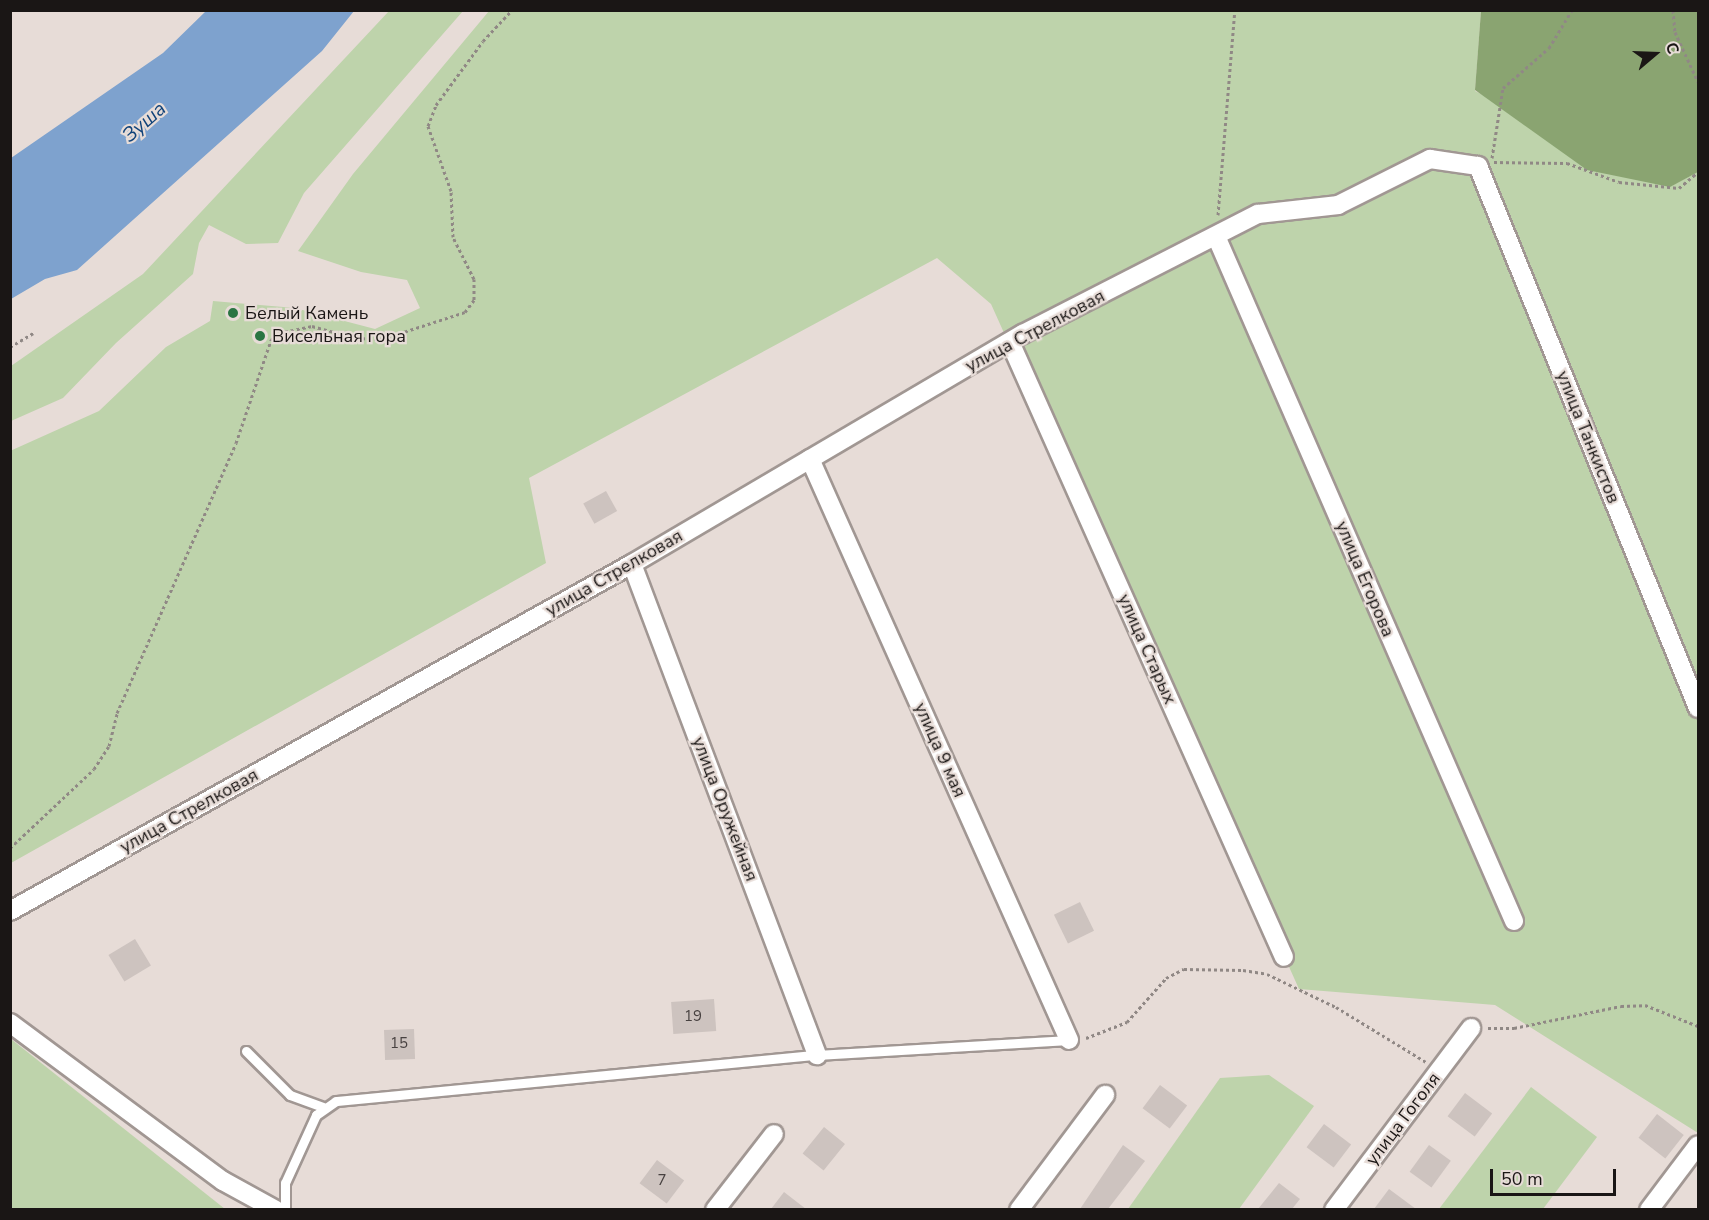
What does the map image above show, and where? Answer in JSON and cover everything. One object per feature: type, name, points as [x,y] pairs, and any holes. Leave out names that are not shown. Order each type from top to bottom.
[{"type":"street","name":"улица Стрелковая","points":[[10,911],[632,564],[1010,342],[1258,214],[1338,205],[1430,159],[1485,164]]},
{"type":"street","name":"улица Танкистов","points":[[1485,164],[1698,708]]},
{"type":"street","name":"улица Егорова","points":[[1216,236],[1514,921]]},
{"type":"street","name":"улица Старых","points":[[1010,342],[1284,957]]},
{"type":"street","name":"улица 9 мая","points":[[810,459],[1069,1040]]},
{"type":"street","name":"улица Оружейная","points":[[632,564],[818,1054]]},
{"type":"street","points":[[10,1023],[224,1181],[276,1209]]},
{"type":"street","name":"улица Гоголя","points":[[1334,1209],[1471,1028]]},
{"type":"street","points":[[1019,1209],[1106,1095]]},
{"type":"street","points":[[715,1209],[774,1134]]},
{"type":"street","points":[[1649,1209],[1698,1145]]},
{"type":"lane","points":[[285,1209],[285,1183],[323,1107],[336,1101],[818,1054],[1069,1040]]},
{"type":"lane","points":[[246,1051],[290,1095],[323,1107]]},
{"type":"path","points":[[10,848],[94,769],[109,746],[117,713],[236,442],[272,340],[279,333],[312,326],[356,338],[382,339],[465,312],[474,300],[474,279],[453,237],[451,191],[428,126],[436,105],[483,41],[512,10]]},
{"type":"path","points":[[1216,236],[1235,10]]},
{"type":"path","points":[[1572,10],[1549,48],[1503,88],[1485,164],[1567,163],[1619,182],[1679,188],[1698,172]]},
{"type":"path","points":[[1673,10],[1675,32],[1698,82]]},
{"type":"path","points":[[10,347],[33,333]]},
{"type":"path","points":[[1069,1040],[1096,1037],[1127,1022],[1166,978],[1184,969],[1243,970],[1266,974],[1336,1007],[1440,1070]]},
{"type":"path","points":[[1471,1028],[1514,1029],[1621,1006],[1645,1005],[1698,1026]]},
{"type":"green space","points":[[389,11],[463,11],[304,193],[278,243],[246,244],[209,225],[199,243],[193,274],[116,343],[63,398],[11,421],[11,366],[143,274]]},
{"type":"green space","points":[[489,11],[1481,11],[1475,91],[1669,187],[1698,172],[1698,1133],[1495,1005],[1299,989],[991,304],[937,258],[529,478],[546,563],[11,863],[10,451],[99,411],[166,347],[210,321],[213,301],[295,308],[375,329],[420,308],[407,280],[361,272],[298,251],[353,174]]},
{"type":"green space","points":[[1481,11],[1698,11],[1698,172],[1670,187],[1587,170],[1475,90]]},
{"type":"green space","points":[[11,1039],[225,1209],[11,1209]]},
{"type":"green space","points":[[1269,1075],[1314,1106],[1239,1209],[1128,1209],[1220,1078]]},
{"type":"green space","points":[[1531,1087],[1597,1137],[1543,1209],[1439,1209]]},
{"type":"water","name":"Зуша","points":[[206,11],[354,11],[322,51],[77,270],[45,279],[11,299],[11,158],[163,53]]},
{"type":"building","points":[[606,491],[617,511],[594,524],[583,504]]},
{"type":"building","points":[[1080,902],[1094,931],[1068,943],[1054,915]]},
{"type":"building","points":[[135,939],[151,966],[124,982],[108,955]]},
{"type":"building","points":[[714,999],[716,1031],[673,1034],[671,1002]]},
{"type":"building","points":[[414,1029],[415,1059],[385,1060],[384,1030]]},
{"type":"building","points":[[1160,1085],[1187,1105],[1170,1129],[1143,1108]]},
{"type":"building","points":[[1465,1093],[1492,1113],[1475,1137],[1448,1116]]},
{"type":"building","points":[[1657,1114],[1684,1135],[1665,1159],[1639,1138]]},
{"type":"building","points":[[1324,1124],[1351,1144],[1334,1168],[1307,1147]]},
{"type":"building","points":[[824,1127],[845,1144],[824,1170],[803,1153]]},
{"type":"building","points":[[1123,1145],[1145,1161],[1108,1209],[1080,1209]]},
{"type":"building","points":[[1429,1145],[1451,1161],[1431,1188],[1410,1172]]},
{"type":"building","points":[[657,1160],[684,1180],[667,1204],[640,1183]]},
{"type":"building","points":[[1279,1183],[1300,1199],[1292,1209],[1258,1209]]},
{"type":"building","points":[[1389,1189],[1416,1209],[1374,1209]]},
{"type":"building","points":[[784,1192],[806,1209],[771,1209]]},
{"type":"place","name":"Белый Камень","points":[[233,313]]},
{"type":"place","name":"Висельная гора","points":[[260,336]]}]
